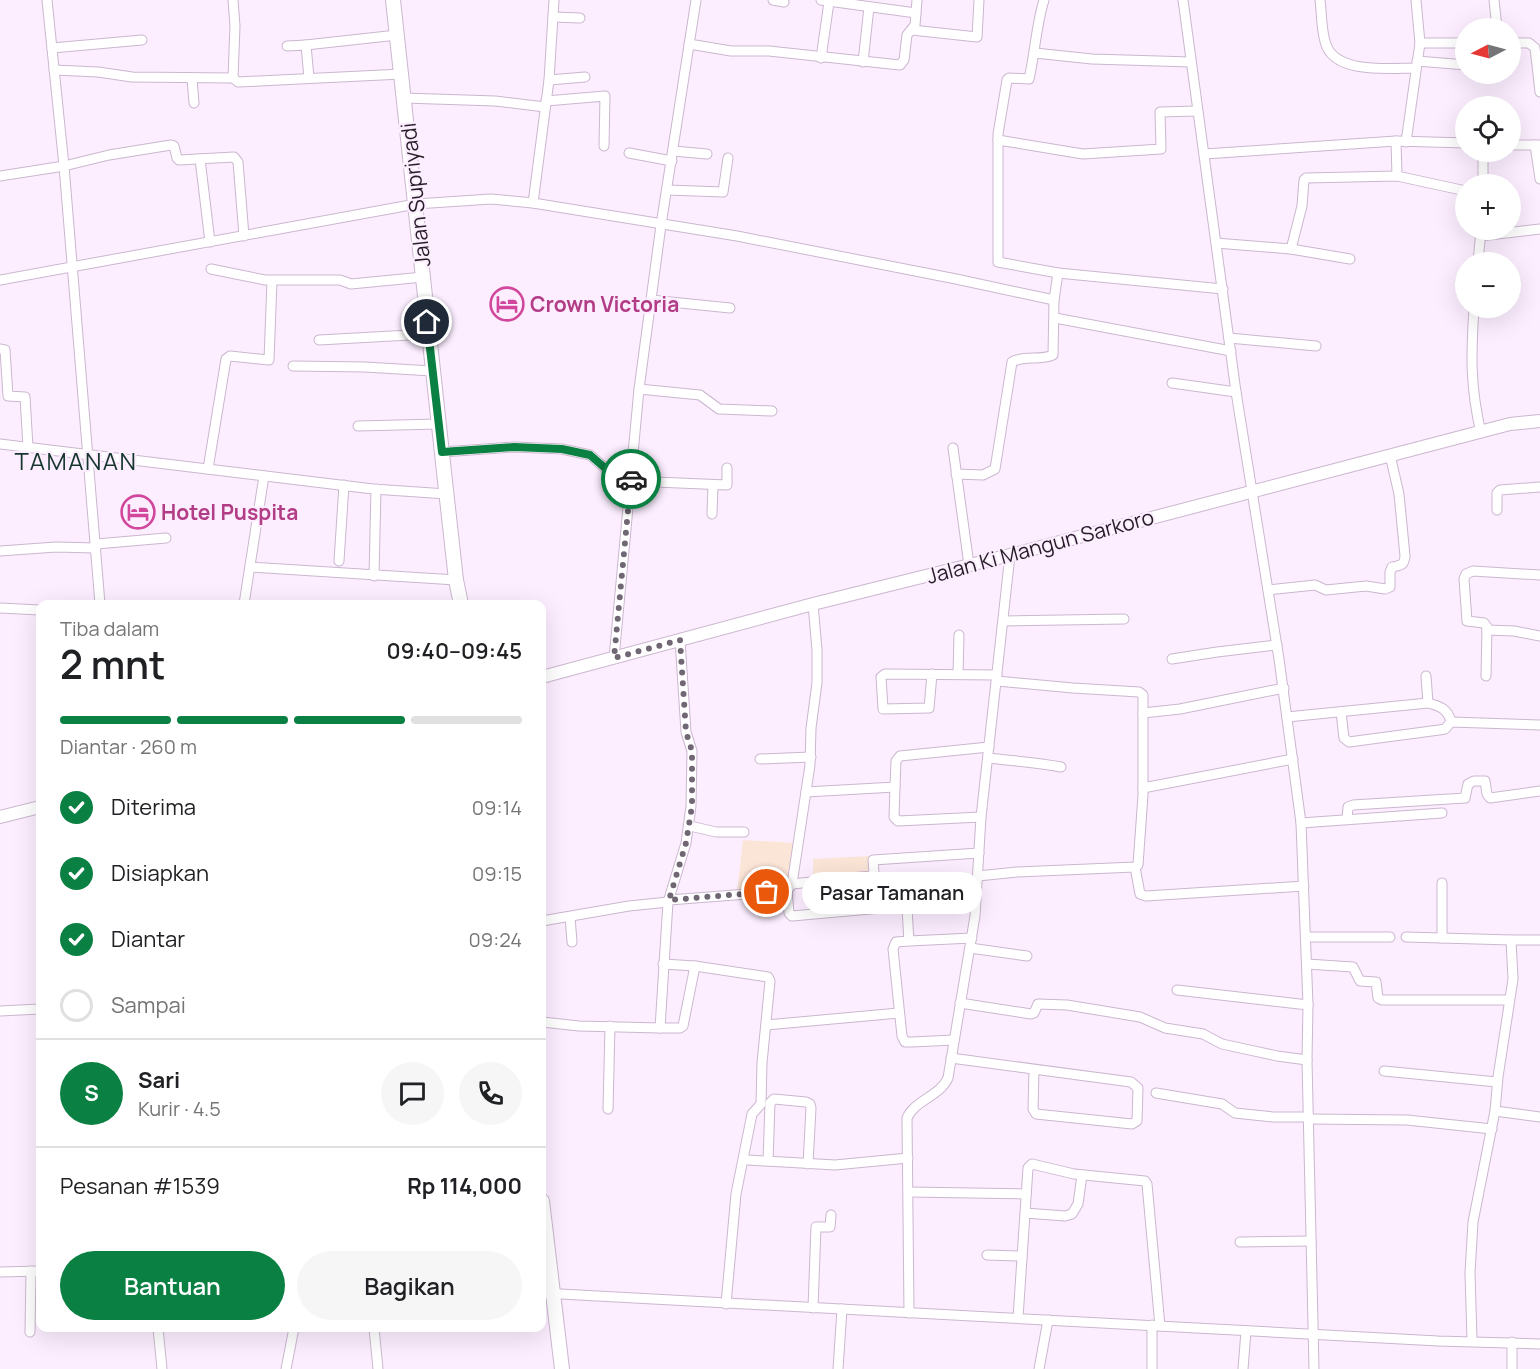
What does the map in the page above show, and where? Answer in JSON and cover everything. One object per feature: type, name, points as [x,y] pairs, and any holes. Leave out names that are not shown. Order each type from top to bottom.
[{"type":"highway","name":"Jalan Supriyadi","points":[[393,0],[432,371],[460,600]]},
{"type":"highway","points":[[546,1263],[548,1294],[562,1369]]},
{"type":"main road","name":"Jalan Ki Mangun Sarkoro","points":[[546,677],[813,604],[1010,555],[1510,424],[1540,421]]},
{"type":"main road","points":[[0,816],[36,808]]},
{"type":"street","points":[[47,0],[64,166],[100,600]]},
{"type":"street","points":[[233,0],[235,26],[233,78]]},
{"type":"street","points":[[533,203],[549,80],[554,0]]},
{"type":"street","points":[[614,658],[639,388],[661,225],[696,0]]},
{"type":"street","points":[[773,0],[784,2]]},
{"type":"street","points":[[689,44],[731,51],[769,51],[821,58],[902,64],[907,35],[912,30],[916,13],[917,0]]},
{"type":"street","points":[[912,30],[977,37],[980,0]]},
{"type":"street","points":[[1044,0],[1038,19],[1035,53],[1029,79],[1007,80],[998,140],[998,262],[1058,273],[1223,289]]},
{"type":"street","points":[[1183,0],[1236,392],[1284,688],[1301,823],[1308,1005],[1306,1060],[1314,1369]]},
{"type":"street","points":[[1320,0],[1325,42],[1335,57],[1360,67],[1455,64]]},
{"type":"street","points":[[1397,176],[1401,141],[1420,43],[1416,0]]},
{"type":"street","points":[[1494,0],[1496,18]]},
{"type":"street","points":[[821,58],[825,1],[916,13]]},
{"type":"street","points":[[863,62],[869,7]]},
{"type":"street","points":[[554,17],[579,18]]},
{"type":"street","points":[[287,46],[397,35]]},
{"type":"street","points":[[52,48],[142,40]]},
{"type":"street","points":[[1420,43],[1455,43]]},
{"type":"street","points":[[1521,43],[1529,43],[1535,48],[1540,92]]},
{"type":"street","points":[[306,45],[309,78]]},
{"type":"street","points":[[1035,53],[1092,60],[1191,62]]},
{"type":"street","points":[[54,70],[98,72],[132,77],[233,78],[238,82],[402,74]]},
{"type":"street","points":[[549,80],[585,77]]},
{"type":"street","points":[[192,78],[194,103]]},
{"type":"street","points":[[404,98],[545,104],[602,95],[605,96],[604,146]]},
{"type":"street","points":[[998,140],[1083,154],[1161,149],[1160,112],[1197,111]]},
{"type":"street","points":[[1204,154],[1401,141],[1455,143]]},
{"type":"street","points":[[1521,144],[1538,145],[1540,179]]},
{"type":"street","points":[[0,176],[171,145],[179,160],[232,157],[237,160],[244,236]]},
{"type":"street","points":[[673,151],[707,154]]},
{"type":"street","points":[[629,153],[672,161]]},
{"type":"street","points":[[667,190],[723,192],[728,158]]},
{"type":"street","points":[[200,159],[210,242]]},
{"type":"street","points":[[1291,249],[1302,206],[1305,179],[1397,176],[1455,189]]},
{"type":"street","points":[[0,280],[416,204],[491,199],[533,203],[790,246],[1054,300]]},
{"type":"street","points":[[1521,230],[1540,229]]},
{"type":"street","points":[[1216,243],[1291,249],[1350,260]]},
{"type":"street","points":[[211,269],[272,281],[340,280],[351,284],[423,277]]},
{"type":"street","points":[[956,474],[983,475],[995,469],[1012,362],[1020,358],[1047,358],[1053,355],[1054,300],[1058,273]]},
{"type":"street","points":[[208,470],[226,359],[230,356],[269,360],[272,281]]},
{"type":"street","points":[[651,300],[730,308]]},
{"type":"street","points":[[1055,318],[1231,351]]},
{"type":"street","points":[[1473,318],[1471,366],[1481,433]]},
{"type":"street","points":[[319,340],[428,334]]},
{"type":"street","points":[[1229,338],[1316,346]]},
{"type":"street","points":[[0,349],[5,350],[8,396],[25,397],[28,447]]},
{"type":"street","points":[[293,366],[432,371]]},
{"type":"street","points":[[1172,383],[1236,392]]},
{"type":"street","points":[[639,388],[700,396],[719,409],[772,411]]},
{"type":"street","points":[[358,426],[439,424]]},
{"type":"street","points":[[0,444],[376,489],[447,494]]},
{"type":"street","points":[[442,452],[514,447],[562,449],[590,455],[605,468],[631,477],[728,486],[727,468]]},
{"type":"street","points":[[953,448],[969,565]]},
{"type":"street","points":[[1268,590],[1315,585],[1326,590],[1366,586],[1385,589],[1390,587],[1392,567],[1402,566],[1405,562],[1399,494],[1390,455]]},
{"type":"street","points":[[245,600],[264,476]]},
{"type":"street","points":[[338,568],[345,485]]},
{"type":"street","points":[[712,514],[713,485]]},
{"type":"street","points":[[1497,510],[1497,494],[1500,490],[1540,487]]},
{"type":"street","points":[[375,576],[376,489]]},
{"type":"street","points":[[0,551],[96,546],[166,538]]},
{"type":"street","points":[[909,1313],[907,1122],[909,1114],[946,1082],[951,1058],[971,943],[981,817],[1010,555]]},
{"type":"street","points":[[250,567],[338,568],[375,576],[456,580]]},
{"type":"street","points":[[1486,676],[1487,630],[1485,623],[1467,621],[1464,579],[1466,574],[1473,571],[1540,575]]},
{"type":"street","points":[[813,604],[818,666],[811,728],[811,758],[789,887],[789,913],[792,916],[904,906],[907,909],[909,940]]},
{"type":"street","points":[[0,608],[36,610]]},
{"type":"street","points":[[1004,621],[1124,619]]},
{"type":"street","points":[[1487,630],[1540,636]]},
{"type":"street","points":[[958,674],[959,635]]},
{"type":"street","points":[[660,1028],[668,901],[690,826],[692,751],[686,732],[680,640]]},
{"type":"street","points":[[1172,659],[1277,645]]},
{"type":"street","points":[[932,674],[929,708],[883,709],[881,677],[883,675],[932,674],[958,674],[1139,692],[1143,695],[1140,862],[1135,867],[978,876]]},
{"type":"street","points":[[1426,676],[1428,703]]},
{"type":"street","points":[[1143,713],[1180,709],[1284,688]]},
{"type":"street","points":[[1287,717],[1428,703],[1440,706],[1447,711],[1451,722]]},
{"type":"street","points":[[1341,712],[1346,741],[1439,730],[1444,729],[1451,722],[1540,725]]},
{"type":"street","points":[[981,817],[896,820],[894,817],[896,761],[900,756],[989,747]]},
{"type":"street","points":[[760,759],[811,758]]},
{"type":"street","points":[[988,758],[1061,766]]},
{"type":"street","points":[[1143,788],[1293,759]]},
{"type":"street","points":[[1347,819],[1349,806],[1353,805],[1465,798],[1468,784],[1474,781],[1485,781],[1490,798],[1540,791]]},
{"type":"street","points":[[806,792],[896,787]]},
{"type":"street","points":[[1301,823],[1442,813]]},
{"type":"street","points":[[690,826],[716,832],[744,832]]},
{"type":"street","points":[[546,920],[629,906],[871,876],[874,873],[873,860],[979,853]]},
{"type":"street","points":[[1135,867],[1140,894],[1146,896],[1304,886]]},
{"type":"street","points":[[1442,883],[1442,938]]},
{"type":"street","points":[[570,917],[572,942]]},
{"type":"street","points":[[1306,937],[1390,937]]},
{"type":"street","points":[[1406,937],[1540,940]]},
{"type":"street","points":[[954,1040],[905,1042],[899,1013],[893,949],[896,942],[909,940],[971,943],[1027,956]]},
{"type":"street","points":[[1472,1340],[1470,1273],[1473,1222],[1495,1111],[1508,1000],[1513,979],[1511,940]]},
{"type":"street","points":[[663,964],[695,966],[769,978],[761,1104],[752,1114],[736,1194],[726,1304]]},
{"type":"street","points":[[1307,964],[1353,967],[1360,981],[1376,982],[1378,998],[1382,1000],[1508,1000]]},
{"type":"street","points":[[546,1022],[680,1028],[683,1026],[695,966]]},
{"type":"street","points":[[1177,990],[1308,1005]]},
{"type":"street","points":[[960,1003],[1029,1014],[1034,1013],[1038,1004],[1072,1006],[1140,1017],[1165,1028],[1203,1034],[1222,1044],[1306,1060]]},
{"type":"street","points":[[0,1011],[36,1009]]},
{"type":"street","points":[[766,1025],[899,1013]]},
{"type":"street","points":[[608,1109],[610,1026]]},
{"type":"street","points":[[951,1058],[1136,1084],[1139,1094],[1137,1121],[1132,1124],[1036,1114],[1033,1109],[1034,1070]]},
{"type":"street","points":[[1384,1071],[1497,1082]]},
{"type":"street","points":[[1156,1093],[1222,1104],[1235,1113],[1273,1117],[1407,1120],[1492,1129]]},
{"type":"street","points":[[768,1161],[770,1102],[774,1100],[806,1102],[811,1108],[808,1164]]},
{"type":"street","points":[[1495,1111],[1540,1117]]},
{"type":"street","points":[[747,1160],[835,1165],[908,1158]]},
{"type":"street","points":[[1018,1318],[1030,1164],[1082,1175],[1141,1180],[1147,1184],[1156,1326],[1152,1369]]},
{"type":"street","points":[[1025,1213],[1065,1216],[1072,1214],[1077,1204],[1082,1175]]},
{"type":"street","points":[[909,1192],[1026,1194]]},
{"type":"street","points":[[813,1308],[816,1227],[830,1227],[831,1215]]},
{"type":"street","points":[[1240,1242],[1311,1241]]},
{"type":"street","points":[[987,1255],[1022,1256]]},
{"type":"street","points":[[0,1272],[36,1271],[30,1332]]},
{"type":"street","points":[[548,1294],[1438,1341],[1472,1340],[1540,1344]]},
{"type":"street","points":[[838,1369],[842,1309]]},
{"type":"street","points":[[1038,1369],[1048,1320]]},
{"type":"street","points":[[1243,1369],[1246,1331]]},
{"type":"street","points":[[158,1332],[162,1369]]},
{"type":"street","points":[[286,1369],[293,1332]]},
{"type":"street","points":[[374,1332],[378,1369]]},
{"type":"street","points":[[1512,1342],[1512,1369]]},
{"type":"shaded area","points":[[743,840],[795,843],[787,889],[737,893]]},
{"type":"shaded area","points":[[871,856],[872,875],[813,879],[813,859]]},
{"type":"way so far","points":[[631,479],[614,658],[680,640],[686,732],[692,751],[690,826],[669,900],[767,892]]},
{"type":"place","name":"Crown Victoria","points":[[507,304]]},
{"type":"place","name":"Hotel Puspita","points":[[138,512]]},
{"type":"place","name":"Pasar Tamanan","points":[[767,892]]},
{"type":"district","name":"TAMANAN","points":[[76,460]]},
{"type":"route","points":[[427,322],[442,452],[514,447],[562,449],[586,453],[605,468],[632,473],[631,479]]}]
